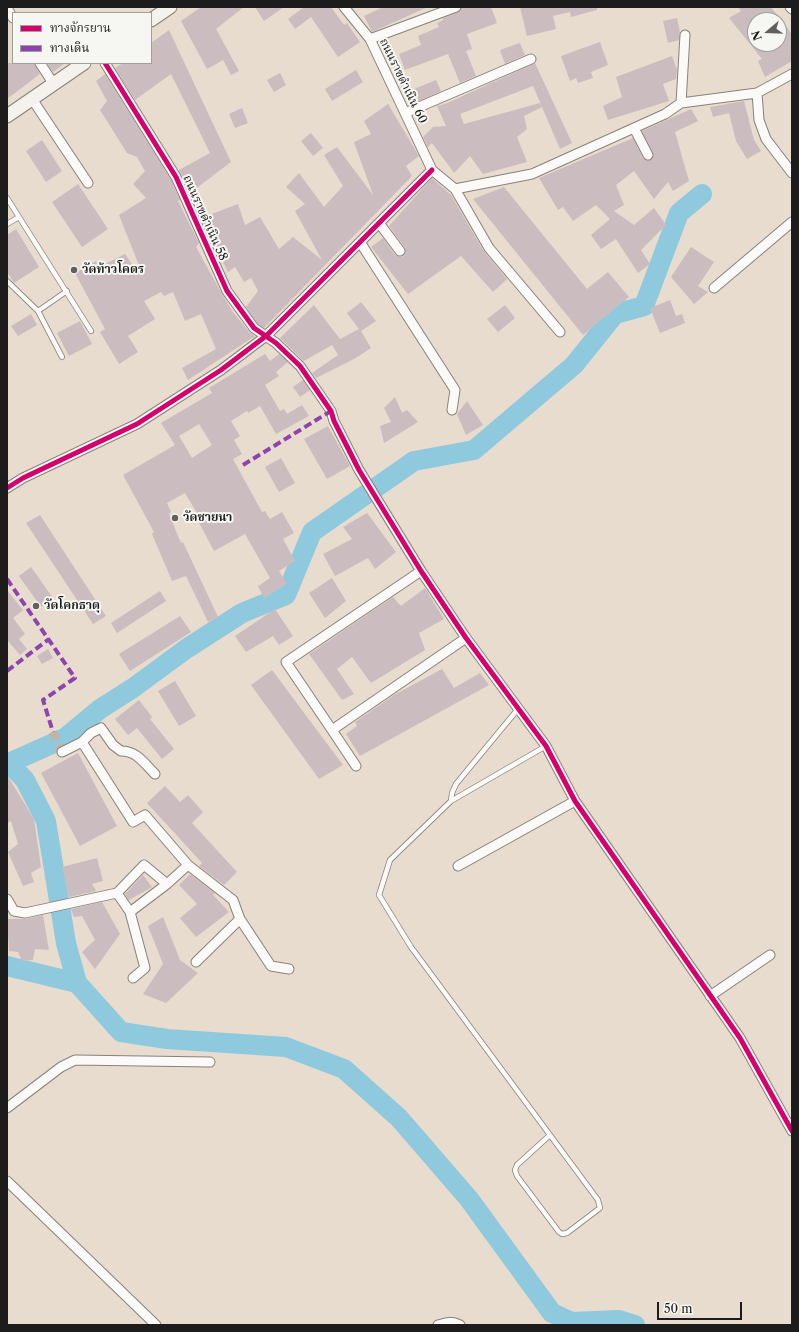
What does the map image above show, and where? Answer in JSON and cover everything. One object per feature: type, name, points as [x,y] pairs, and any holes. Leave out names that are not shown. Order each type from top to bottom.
[{"type":"main road","points":[[152,19],[170,7]]},
{"type":"main road","points":[[7,116],[83,64]]},
{"type":"street","name":"ถนนราขดำเนิน 60","points":[[344,7],[370,39],[432,170]]},
{"type":"street","points":[[370,39],[456,7]]},
{"type":"street","points":[[681,103],[685,35]]},
{"type":"street","points":[[405,113],[531,58]]},
{"type":"street","points":[[41,64],[53,84]]},
{"type":"street","name":"ถนนราขดำเนิน 58","points":[[106,64],[176,177],[227,291],[254,328],[276,343],[300,366],[327,405],[359,470],[380,508],[466,638],[546,746],[575,801],[740,1038],[792,1131]]},
{"type":"street","points":[[455,189],[532,174],[665,114],[681,103],[757,93],[792,74]]},
{"type":"street","points":[[757,93],[759,120],[766,139],[792,173]]},
{"type":"street","points":[[32,99],[88,183]]},
{"type":"street","points":[[634,128],[648,155]]},
{"type":"street","points":[[7,488],[23,478],[138,424],[221,370],[266,336],[432,170],[455,189],[489,248],[560,332]]},
{"type":"street","points":[[714,288],[792,222]]},
{"type":"street","points":[[379,223],[400,251]]},
{"type":"street","points":[[360,242],[455,390],[452,410]]},
{"type":"street","points":[[356,766],[286,662],[421,571]]},
{"type":"street","points":[[332,730],[466,638]]},
{"type":"street","points":[[62,752],[82,742],[101,728],[113,745],[121,751],[135,754],[155,774]]},
{"type":"street","points":[[82,742],[133,822],[144,815],[188,865],[233,900],[240,919],[271,966],[289,969]]},
{"type":"street","points":[[458,866],[575,801]]},
{"type":"street","points":[[7,899],[14,910],[19,912],[117,893],[144,865],[167,884]]},
{"type":"street","points":[[130,912],[167,884],[188,865]]},
{"type":"street","points":[[117,893],[130,912],[145,968],[133,978]]},
{"type":"street","points":[[196,962],[240,919]]},
{"type":"street","points":[[710,996],[770,955]]},
{"type":"street","points":[[7,1108],[61,1067],[75,1060],[210,1062]]},
{"type":"street","points":[[7,1180],[156,1325]]},
{"type":"street","points":[[438,1325],[447,1322],[460,1325]]},
{"type":"lane","points":[[7,198],[91,330]]},
{"type":"lane","points":[[7,224],[18,217]]},
{"type":"lane","points":[[7,281],[38,311],[62,357]]},
{"type":"lane","points":[[38,311],[66,291]]},
{"type":"lane","points":[[451,801],[452,793],[456,784],[518,709]]},
{"type":"lane","points":[[546,746],[451,801],[390,860],[379,895],[411,947],[550,1135],[600,1204],[600,1208],[567,1233],[562,1234],[517,1176],[515,1170],[517,1165],[550,1135]]},
{"type":"building","points":[[201,7],[244,7],[216,29],[239,71],[231,75],[223,60],[207,69],[181,21]]},
{"type":"building","points":[[255,7],[284,7],[264,21]]},
{"type":"building","points":[[304,7],[331,7],[344,25],[347,23],[360,42],[338,57],[311,17],[295,29],[288,19]]},
{"type":"building","points":[[383,7],[428,7],[372,32],[364,16]]},
{"type":"building","points":[[462,7],[491,7],[497,23],[467,34],[472,49],[466,51],[476,76],[460,83],[448,54],[405,70],[399,54],[421,45],[418,36],[439,27],[437,23],[443,20],[443,18],[458,12]]},
{"type":"building","points":[[520,7],[597,7],[597,10],[571,17],[570,12],[553,16],[556,29],[527,36]]},
{"type":"building","points":[[738,7],[771,7],[775,12],[747,12],[747,40],[729,18],[741,11]]},
{"type":"building","points":[[677,18],[680,32],[679,40],[668,43],[663,21]]},
{"type":"building","points":[[787,28],[792,34],[792,61],[765,77],[758,61],[762,59],[756,52],[787,52]]},
{"type":"building","points":[[169,30],[231,162],[190,193],[179,170],[210,153],[171,74],[135,100],[115,68],[121,64],[152,64],[152,42]]},
{"type":"building","points":[[600,42],[608,65],[591,72],[593,78],[578,83],[576,78],[570,81],[561,56]]},
{"type":"building","points":[[520,43],[525,55],[505,64],[500,50]]},
{"type":"building","points":[[672,56],[677,70],[676,79],[663,84],[669,101],[608,120],[603,106],[622,97],[616,77]]},
{"type":"building","points":[[7,63],[35,64],[40,74],[7,99]]},
{"type":"building","points":[[535,63],[572,143],[560,149],[542,107],[524,116],[527,129],[517,137],[527,162],[483,174],[470,156],[454,173],[432,143],[428,147],[423,137],[433,127],[446,126],[437,106],[445,104]],"holes":[[[533,86],[542,107],[540,103],[464,124],[460,114]]]},
{"type":"building","points":[[48,64],[64,64],[53,72]]},
{"type":"building","points":[[356,70],[363,82],[332,101],[325,89]]},
{"type":"building","points":[[280,73],[286,85],[274,92],[267,80]]},
{"type":"building","points":[[105,74],[171,180],[180,200],[178,201],[199,243],[196,247],[222,294],[233,312],[249,332],[255,336],[188,380],[182,368],[216,349],[201,314],[185,321],[173,292],[164,296],[161,292],[144,301],[155,319],[128,336],[138,352],[119,364],[100,332],[105,329],[75,273],[96,261],[99,267],[125,254],[136,270],[140,268],[119,215],[146,198],[133,184],[145,171],[137,157],[127,153],[100,110],[107,101],[96,81]]},
{"type":"building","points":[[436,80],[441,91],[419,101],[414,89]]},
{"type":"building","points":[[744,101],[754,140],[761,151],[747,159],[736,141],[729,113],[713,117],[710,107]]},
{"type":"building","points":[[388,104],[419,156],[406,166],[412,176],[264,328],[258,324],[246,307],[258,291],[251,278],[244,282],[235,267],[228,272],[201,218],[238,204],[245,225],[260,217],[279,249],[293,237],[322,260],[295,211],[305,204],[286,187],[299,173],[324,207],[343,186],[324,155],[337,147],[373,195],[354,142],[371,134],[364,121]]},
{"type":"building","points":[[242,108],[248,123],[235,128],[229,114]]},
{"type":"building","points":[[691,109],[698,121],[675,132],[689,181],[673,191],[668,182],[654,199],[634,171],[616,185],[624,205],[614,211],[634,225],[654,208],[666,225],[641,250],[650,264],[638,273],[616,239],[601,249],[591,235],[610,219],[596,205],[573,221],[563,207],[558,210],[539,178],[633,138],[643,158],[650,160],[653,158],[653,153],[642,131]]},
{"type":"building","points":[[311,133],[323,148],[313,156],[301,141]]},
{"type":"building","points":[[42,140],[62,171],[46,182],[26,151]]},
{"type":"building","points":[[432,178],[451,195],[483,250],[507,279],[493,292],[461,256],[408,294],[371,247],[383,238],[395,255],[400,257],[404,256],[405,248],[389,226]]},
{"type":"building","points":[[78,184],[108,229],[82,247],[52,202]]},
{"type":"building","points":[[504,187],[587,289],[608,272],[629,297],[583,335],[473,199]]},
{"type":"building","points":[[16,229],[39,267],[14,283],[7,272],[7,235]]},
{"type":"building","points":[[691,247],[714,262],[698,286],[708,292],[694,304],[671,277]]},
{"type":"building","points":[[670,300],[676,316],[682,314],[685,323],[660,333],[650,308]]},
{"type":"building","points":[[361,302],[376,321],[361,331],[371,348],[354,359],[316,378],[312,373],[338,355],[332,345],[304,361],[280,338],[314,305],[340,339],[359,329],[347,313]]},
{"type":"building","points":[[505,305],[515,318],[498,332],[487,319]]},
{"type":"building","points":[[31,314],[37,325],[18,336],[11,326]]},
{"type":"building","points":[[80,321],[92,344],[69,356],[57,333]]},
{"type":"building","points":[[265,354],[270,361],[279,354],[288,362],[276,372],[279,376],[265,385],[280,411],[284,409],[287,414],[302,405],[309,416],[276,434],[260,406],[248,413],[247,411],[231,421],[240,436],[234,440],[242,454],[233,459],[262,512],[265,511],[270,519],[282,512],[294,533],[283,539],[295,561],[279,571],[287,584],[264,598],[258,586],[270,578],[245,534],[214,551],[197,519],[200,518],[185,493],[167,503],[171,512],[169,514],[181,543],[183,542],[218,617],[208,622],[186,576],[172,581],[152,534],[154,532],[123,475],[175,445],[161,423],[212,393],[209,388]],"holes":[[[199,424],[212,445],[192,458],[179,436]]]},
{"type":"building","points":[[303,380],[310,390],[300,397],[293,387]]},
{"type":"building","points":[[395,397],[402,413],[407,410],[418,422],[384,443],[380,426],[391,422],[384,408]]},
{"type":"building","points":[[467,401],[483,425],[466,435],[457,414]]},
{"type":"building","points":[[328,426],[350,466],[327,479],[304,439]]},
{"type":"building","points":[[281,458],[295,483],[279,492],[265,467]]},
{"type":"building","points":[[367,513],[396,552],[375,569],[368,558],[335,576],[323,554],[352,539],[343,527]]},
{"type":"building","points":[[40,515],[106,616],[93,624],[26,523]]},
{"type":"building","points":[[31,567],[53,598],[41,607],[19,576]]},
{"type":"building","points":[[332,578],[346,601],[325,618],[309,593]]},
{"type":"building","points":[[425,588],[444,619],[419,633],[425,650],[371,683],[352,657],[337,669],[354,694],[342,700],[309,654],[393,597],[401,606]]},
{"type":"building","points":[[7,590],[23,610],[13,618],[25,634],[19,639],[27,649],[20,655],[7,640]]},
{"type":"building","points":[[160,591],[166,601],[117,633],[111,623]]},
{"type":"building","points":[[275,609],[293,636],[279,645],[273,636],[246,652],[235,636]]},
{"type":"building","points":[[180,616],[191,632],[130,671],[119,654]]},
{"type":"building","points":[[48,649],[53,658],[42,664],[37,656]]},
{"type":"building","points":[[442,669],[454,688],[480,673],[489,685],[360,756],[346,734],[357,726],[355,722],[394,695]]},
{"type":"building","points":[[272,670],[343,765],[319,779],[251,685]]},
{"type":"building","points":[[175,681],[196,716],[179,726],[158,691]]},
{"type":"building","points":[[139,700],[152,717],[150,719],[174,749],[162,759],[137,728],[128,735],[115,719]]},
{"type":"building","points":[[78,753],[117,826],[80,846],[41,773]]},
{"type":"building","points":[[7,775],[34,819],[41,867],[31,873],[34,882],[23,886],[8,852],[18,844],[11,821],[7,823]]},
{"type":"building","points":[[165,786],[180,802],[188,795],[203,812],[192,823],[237,872],[224,885],[199,866],[202,863],[147,803]]},
{"type":"building","points":[[97,858],[103,881],[92,884],[96,891],[69,897],[62,867]]},
{"type":"building","points":[[190,874],[215,893],[213,895],[229,912],[196,937],[180,918],[197,904],[179,885]]},
{"type":"building","points":[[143,875],[152,887],[129,900],[125,894]]},
{"type":"building","points":[[102,902],[120,934],[95,969],[82,952],[95,940],[82,916],[74,917],[71,909]]},
{"type":"building","points":[[43,915],[49,950],[35,949],[33,960],[22,961],[18,952],[9,951],[7,919],[26,919]]},
{"type":"building","points":[[163,917],[180,960],[198,973],[166,1003],[143,994],[163,964],[148,926]]},
{"type":"waterway","points":[[635,1325],[619,1320],[572,1322],[552,1313],[469,1199],[399,1118],[344,1069],[286,1047],[167,1039],[121,1032],[77,983],[66,943],[46,821],[25,780],[9,763],[65,738],[100,709],[133,688],[186,649],[242,613],[286,595],[312,532],[414,461],[474,450],[574,365],[615,314],[644,306],[679,213],[702,194]]},
{"type":"waterway","points":[[7,966],[77,983]]},
{"type":"tunnel","points":[[53,732],[62,752]]},
{"type":"marked path","points":[[243,465],[331,411]]},
{"type":"marked path","points":[[7,579],[75,678],[43,700],[53,732]]},
{"type":"marked path","points":[[7,671],[49,639]]},
{"type":"cycle path","points":[[106,64],[176,177],[227,291],[254,328],[276,343],[300,366],[331,411],[334,421],[359,470],[421,571],[466,638],[546,746],[575,801],[740,1038],[792,1131]]},
{"type":"cycle path","points":[[7,488],[23,478],[137,424],[221,370],[266,336],[432,170]]},
{"type":"place","name":"วัดท้าวโคตร","points":[[74,270]]},
{"type":"place","name":"วัดชายนา","points":[[175,518]]},
{"type":"place","name":"วัดโคกธาตุ","points":[[36,606]]}]
